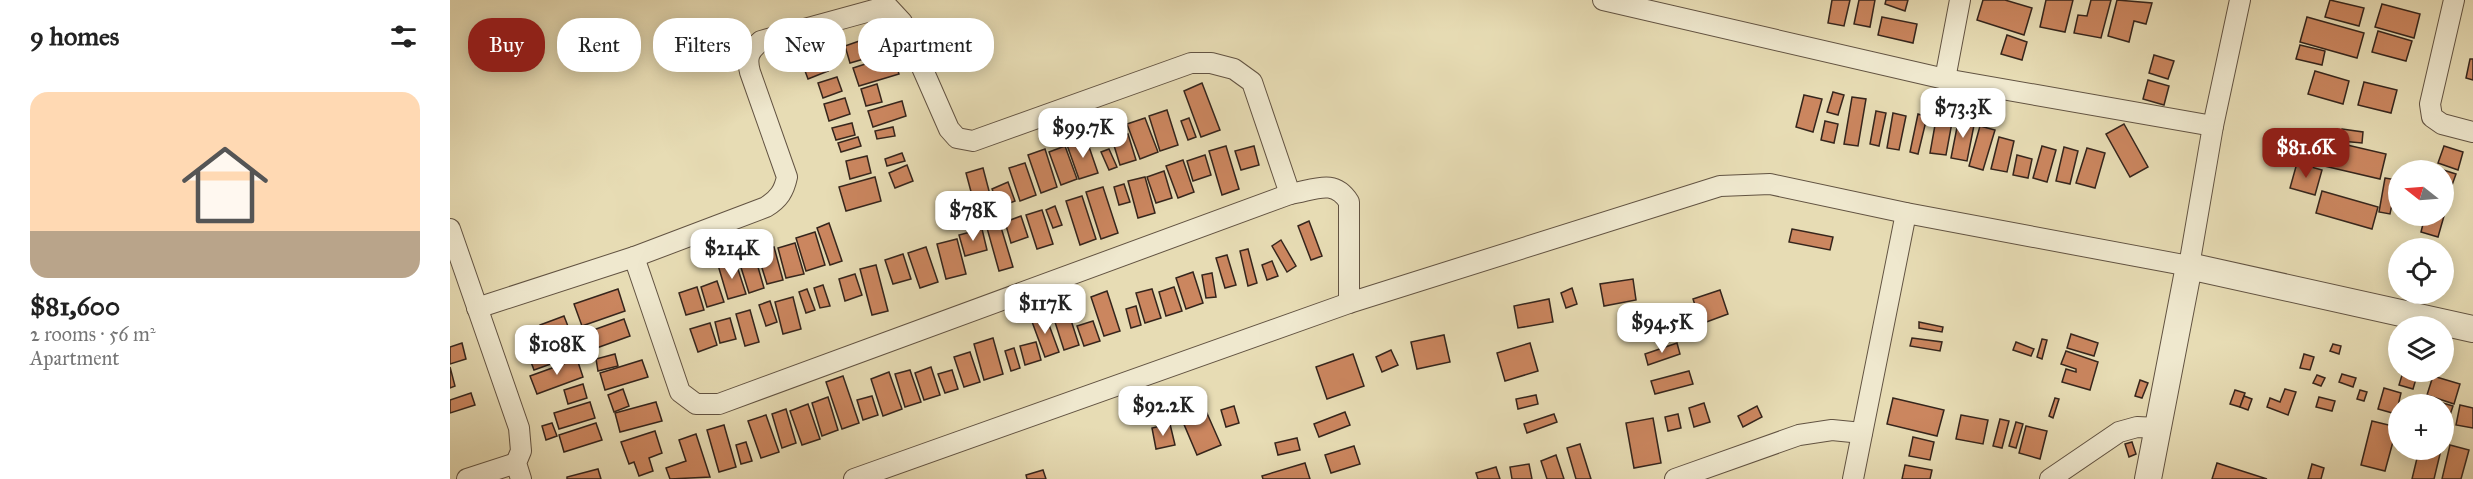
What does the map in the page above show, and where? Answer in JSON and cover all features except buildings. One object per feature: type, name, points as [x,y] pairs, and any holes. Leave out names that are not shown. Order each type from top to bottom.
[{"type":"street","points":[[1603,0],[1945,79],[2213,126]]},
{"type":"street","points":[[1945,79],[1960,0]]},
{"type":"street","points":[[2148,479],[2213,126],[2240,0]]},
{"type":"street","points":[[2454,0],[2430,104],[2432,117],[2442,124],[2473,132]]},
{"type":"street","points":[[477,308],[634,257],[777,201],[784,189],[787,177],[750,72],[747,60],[751,49],[761,41],[881,8],[889,8],[902,22],[950,129],[957,138],[973,141],[1191,63],[1211,63],[1234,69],[1252,82],[1290,194]]},
{"type":"street","points":[[854,479],[1349,303],[1720,186],[1770,184],[1906,213],[2189,266],[2473,329]]},
{"type":"street","points":[[634,257],[680,392],[696,404],[719,404],[1290,194],[1332,187],[1342,191],[1349,202],[1349,303]]},
{"type":"street","points":[[1852,479],[1906,213]]},
{"type":"street","points":[[450,229],[519,428],[518,471],[467,479]]},
{"type":"street","points":[[2050,479],[2119,432],[2137,427],[2158,428]]},
{"type":"street","points":[[1675,479],[1799,435],[1832,430],[1862,433]]}]
